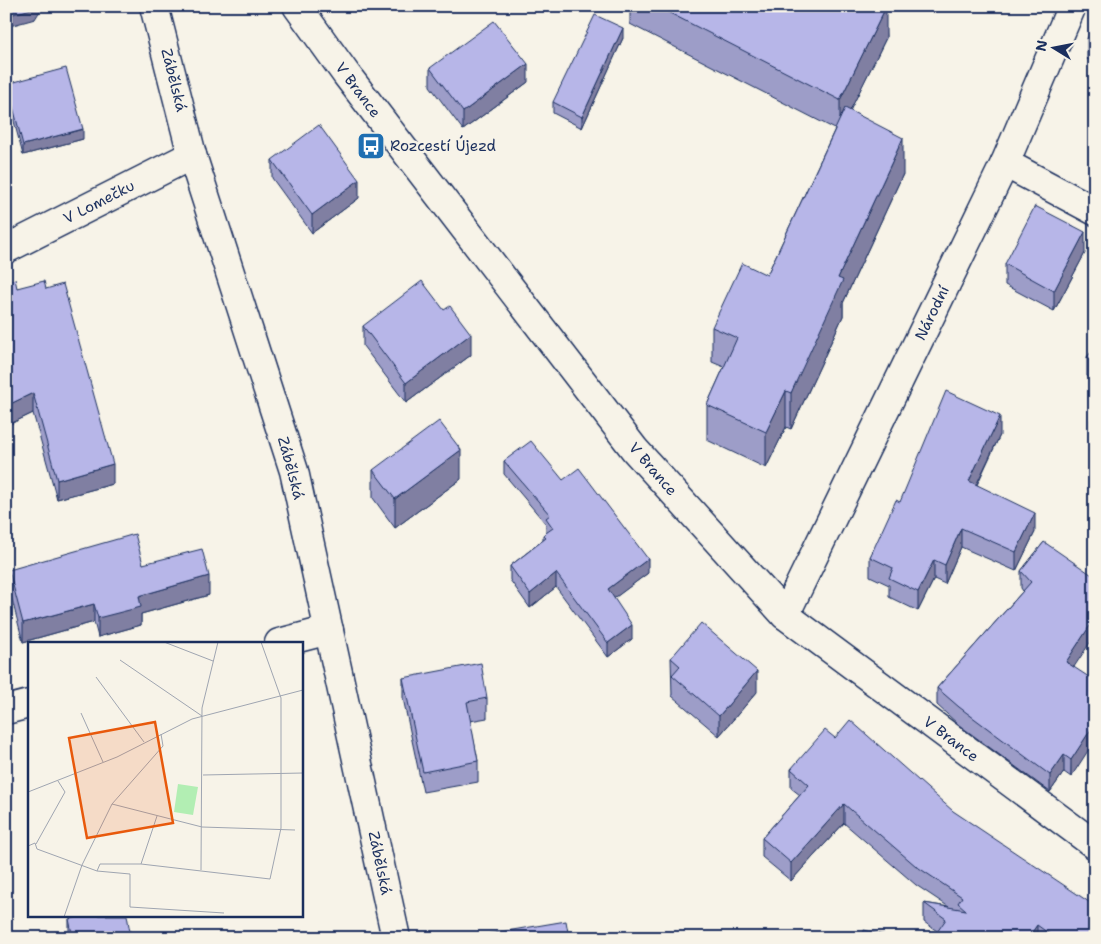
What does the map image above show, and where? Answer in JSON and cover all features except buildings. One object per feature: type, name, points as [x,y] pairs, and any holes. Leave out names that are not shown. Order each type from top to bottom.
[{"type":"street","name":"Zábělská","points":[[154,6],[192,155],[294,471],[396,938]]},
{"type":"street","name":"V Brance","points":[[297,6],[346,74],[635,450],[784,615],[1095,845]]},
{"type":"street","name":"Národní","points":[[784,615],[1005,163],[1072,6]]},
{"type":"street","name":"V Lomečku","points":[[6,249],[192,155]]},
{"type":"street","points":[[1005,163],[1095,211]]},
{"type":"street","points":[[283,642],[329,630]]},
{"type":"street","points":[[6,710],[28,704]]},
{"type":"place","name":"Rozcestí Újezd","points":[[371,146]]}]
